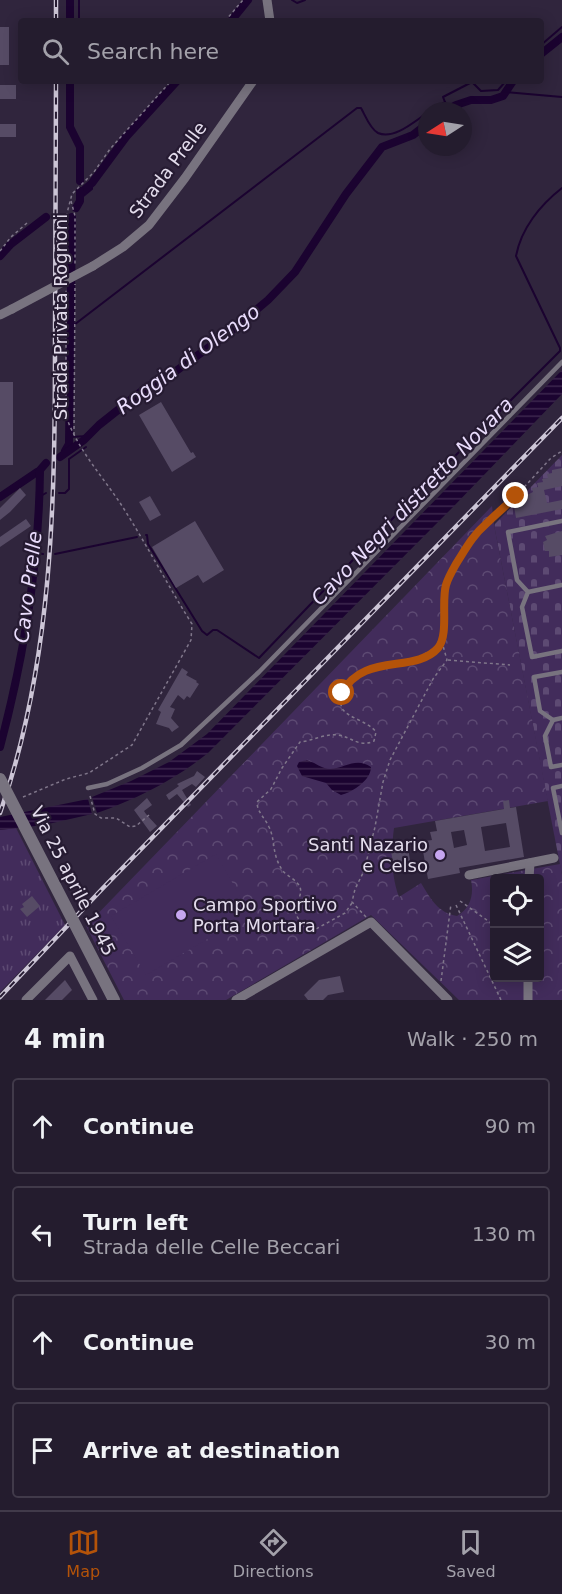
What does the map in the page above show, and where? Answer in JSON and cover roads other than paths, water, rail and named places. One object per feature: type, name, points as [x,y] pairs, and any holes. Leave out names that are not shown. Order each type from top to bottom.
[{"type":"street","points":[[267,0],[270,18]]},
{"type":"street","name":"Strada Prelle","points":[[0,315],[93,266],[123,247],[149,225],[251,84]]},
{"type":"street","name":"Via 25 aprile 1945","points":[[0,779],[114,1000]]},
{"type":"street","points":[[469,875],[554,858]]},
{"type":"street","points":[[529,874],[530,863]]},
{"type":"street","points":[[236,1000],[371,922],[448,1000]]},
{"type":"street","points":[[26,1000],[70,956],[93,1000]]},
{"type":"street","points":[[528,982],[528,1000]]},
{"type":"lane","points":[[88,788],[107,784],[142,768],[181,745],[259,672],[562,362]]},
{"type":"lane","points":[[528,592],[517,580],[508,532],[562,521]]},
{"type":"lane","points":[[528,592],[562,585]]},
{"type":"lane","points":[[528,592],[522,607],[532,657],[562,651]]},
{"type":"lane","points":[[562,672],[534,678],[540,711],[553,720],[562,718]]},
{"type":"lane","points":[[553,720],[545,736],[549,757],[551,767],[562,765]]},
{"type":"lane","points":[[562,786],[553,788],[562,833]]},
{"type":"waterway","name":"Cavo Prelle","points":[[70,0],[70,18]]},
{"type":"waterway","points":[[79,0],[79,18]]},
{"type":"waterway","points":[[233,18],[248,0]]},
{"type":"waterway","points":[[292,0],[297,3],[305,0]]},
{"type":"waterway","points":[[544,42],[562,27]]},
{"type":"waterway","name":"Roggia di Olengo","points":[[544,52],[562,37]]},
{"type":"waterway","name":"Cavo Prelle","points":[[70,84],[70,127],[80,147],[80,181]]},
{"type":"waterway","points":[[84,190],[92,183],[126,137],[174,84]]},
{"type":"waterway","points":[[445,102],[443,97],[468,84]]},
{"type":"waterway","points":[[474,84],[481,91],[498,90],[503,84]]},
{"type":"waterway","name":"Roggia di Olengo","points":[[465,102],[491,100],[503,96],[511,84]]},
{"type":"waterway","points":[[506,92],[562,97]]},
{"type":"waterway","points":[[70,328],[357,108],[361,108],[370,125],[378,133],[397,132],[418,119]]},
{"type":"waterway","name":"Roggia di Olengo","points":[[60,457],[84,440],[99,425],[147,387],[176,371],[230,332],[268,300],[295,272],[346,194],[382,147],[418,131]]},
{"type":"waterway","points":[[81,198],[92,189],[92,183]]},
{"type":"waterway","name":"Cavo Negri distretto Novara","points":[[146,535],[148,544],[202,631],[207,635],[217,630],[259,658],[396,515],[560,351],[516,256],[522,236],[533,218],[562,188]]},
{"type":"waterway","name":"Cavo Prelle","points":[[76,208],[80,201],[80,191]]},
{"type":"waterway","points":[[0,256],[11,244],[46,217]]},
{"type":"waterway","name":"Cavo Prelle","points":[[65,451],[69,444],[72,217]]},
{"type":"waterway","points":[[69,437],[88,436]]},
{"type":"waterway","points":[[59,493],[65,493],[69,489],[69,459],[86,447]]},
{"type":"waterway","name":"Cavo Prelle","points":[[0,747],[29,610],[37,540],[40,470],[46,463]]},
{"type":"waterway","name":"Roggia di Olengo","points":[[0,497],[37,472]]},
{"type":"waterway","name":"Cavo Prelle","points":[[39,497],[46,493]]},
{"type":"waterway","name":"Cavo Negri distretto Novara","points":[[55,554],[137,537]]},
{"type":"waterway","name":"Cavo Negri distretto Novara","points":[[36,553],[43,554]]},
{"type":"railway","points":[[56,0],[56,18]]},
{"type":"railway","points":[[0,813],[18,756],[31,697],[41,639],[52,520],[55,401],[56,84]]},
{"type":"railway","points":[[0,997],[104,887],[562,418]]},
{"type":"place","name":"Santi Nazario e Celso","points":[[440,855]]},
{"type":"place","name":"Campo Sportivo Porta Mortara","points":[[181,915]]}]
